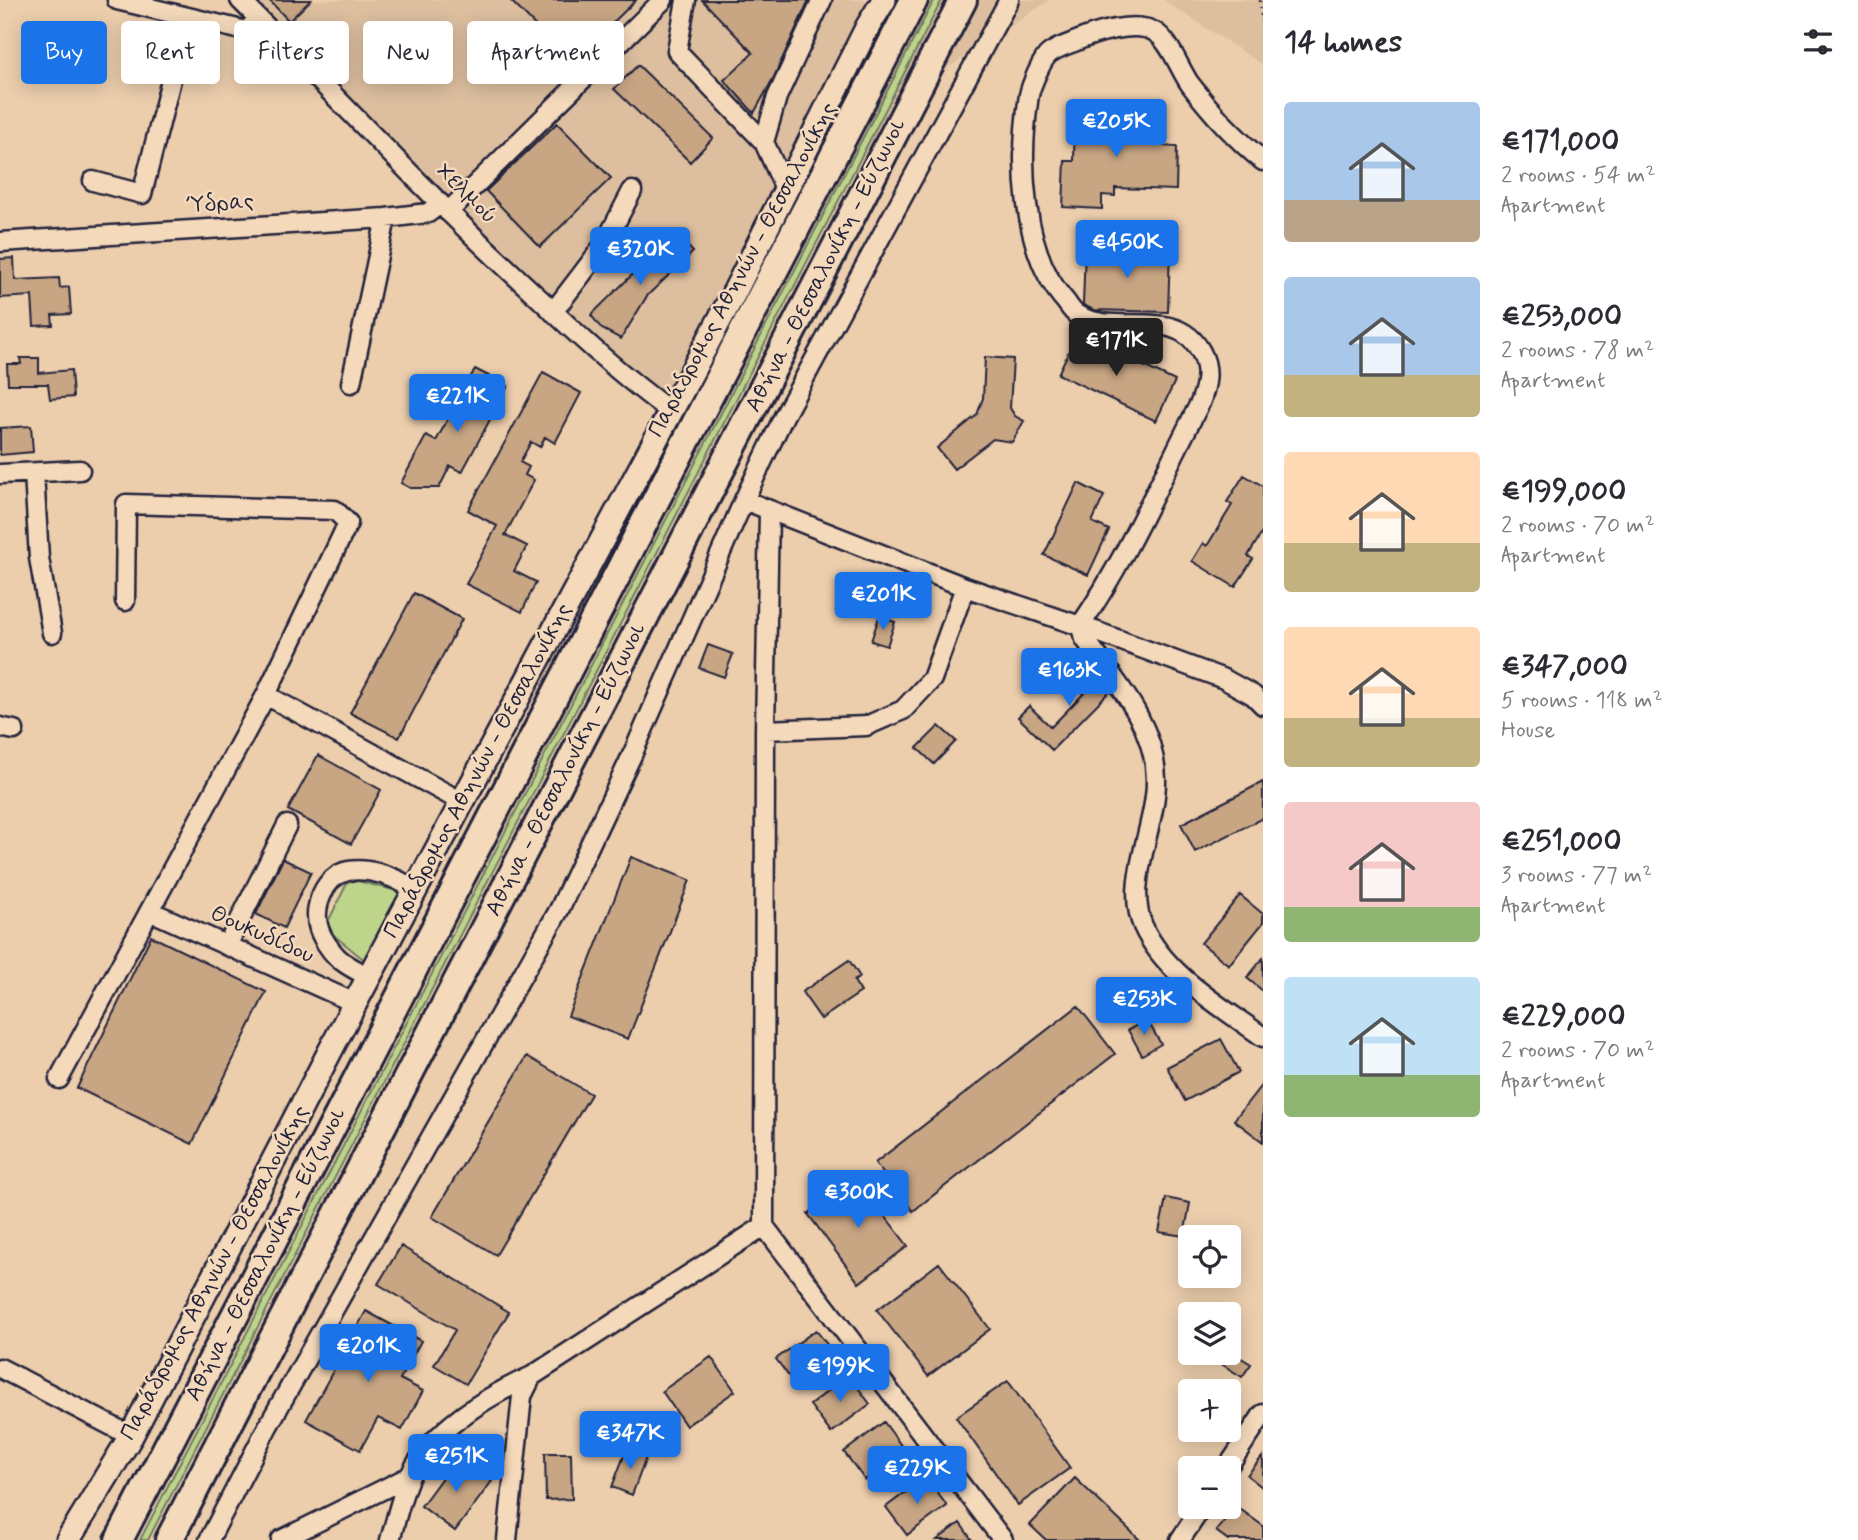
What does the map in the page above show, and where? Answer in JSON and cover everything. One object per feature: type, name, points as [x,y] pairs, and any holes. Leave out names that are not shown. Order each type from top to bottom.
[{"type":"highway","name":"Αθήνα - Θεσσαλονίκη - Εύζωνοι","points":[[119,1540],[914,0]]},
{"type":"highway","name":"Αθήνα - Θεσσαλονίκη - Εύζωνοι","points":[[169,1540],[963,0]]},
{"type":"main road","name":"Παράδρομος Αθηνών - Θεσσαλονίκης","points":[[68,1540],[131,1436],[355,1003],[735,291],[868,26],[884,0]]},
{"type":"street","points":[[117,0],[246,31],[259,19]]},
{"type":"street","name":"Χελμού","points":[[240,0],[444,208],[631,383],[670,411]]},
{"type":"street","points":[[444,208],[663,0]]},
{"type":"street","points":[[686,0],[677,51],[764,142],[786,191]]},
{"type":"street","points":[[764,142],[777,97],[822,0]]},
{"type":"street","points":[[209,1540],[268,1426],[559,910],[633,753],[744,500],[784,416],[1009,0]]},
{"type":"street","points":[[93,181],[142,194],[187,17]]},
{"type":"street","points":[[1080,626],[1101,596],[1134,538],[1200,403],[1206,387],[1207,364],[1199,348],[1183,330],[1160,325],[1097,322],[1076,314],[1057,293],[1038,259],[1030,223],[1025,167],[1026,116],[1030,88],[1047,54],[1077,40],[1126,27],[1145,28],[1166,42],[1190,84],[1215,114],[1263,161]]},
{"type":"street","points":[[553,312],[604,245],[632,191]]},
{"type":"street","name":"Ύδρας","points":[[0,242],[386,218],[428,213],[444,208]]},
{"type":"street","points":[[351,383],[386,218]]},
{"type":"street","points":[[0,474],[80,470]]},
{"type":"street","points":[[34,473],[39,558],[52,633]]},
{"type":"street","points":[[744,500],[965,587],[1224,679],[1253,695],[1263,705]]},
{"type":"street","points":[[59,1079],[266,695],[348,523],[335,510],[126,504],[125,601]]},
{"type":"street","points":[[769,511],[765,730],[764,1226],[1003,1540]]},
{"type":"street","points":[[765,730],[866,726],[903,710],[932,679],[965,587]]},
{"type":"street","points":[[1080,626],[1085,639],[1142,720],[1152,750],[1156,779],[1136,904],[1143,926],[1165,961],[1263,1037]]},
{"type":"street","points":[[266,695],[462,802]]},
{"type":"street","points":[[227,946],[287,825]]},
{"type":"street","points":[[369,977],[337,957],[326,943],[318,928],[322,891],[331,880],[347,871],[395,877],[415,890]]},
{"type":"street","name":"Θουκυδίδου","points":[[150,911],[355,1003]]},
{"type":"street","points":[[390,1540],[410,1476],[435,1441],[471,1409],[500,1390],[532,1376],[764,1226]]},
{"type":"street","points":[[0,1367],[131,1436]]},
{"type":"street","points":[[507,1540],[522,1396],[532,1376]]},
{"type":"street","points":[[1235,1456],[1263,1415]]},
{"type":"street","points":[[281,1540],[410,1476]]},
{"type":"street","points":[[1180,1540],[1194,1519]]},
{"type":"path","points":[[1260,0],[1263,51]]},
{"type":"shaded area","points":[[253,0],[1050,0],[940,73],[666,398],[635,376],[454,202],[337,84],[349,84],[349,21],[274,21]]},
{"type":"shaded area","points":[[1163,0],[1263,0],[1263,65]]},
{"type":"green space","points":[[934,0],[942,0],[148,1540],[140,1540]]},
{"type":"green space","points":[[349,879],[406,893],[368,963],[325,928]]},
{"type":"building","points":[[269,0],[311,0],[289,21]]},
{"type":"building","points":[[510,0],[636,0],[615,21],[531,21]]},
{"type":"building","points":[[702,0],[809,0],[774,77],[754,113],[724,80],[753,53]]},
{"type":"building","points":[[638,65],[713,138],[690,162],[614,89],[619,84],[624,84],[624,79]]},
{"type":"building","points":[[1075,112],[1130,114],[1130,123],[1165,124],[1164,146],[1177,147],[1176,190],[1115,188],[1115,196],[1102,195],[1102,209],[1063,207],[1065,161],[1074,161]]},
{"type":"building","points":[[557,123],[611,178],[540,247],[486,191]]},
{"type":"building","points":[[675,233],[693,252],[647,296],[621,339],[602,329],[591,315]]},
{"type":"building","points":[[1085,248],[1170,250],[1168,312],[1094,310],[1083,305]]},
{"type":"building","points":[[14,258],[15,280],[59,278],[60,288],[69,287],[71,314],[52,315],[53,325],[34,326],[32,296],[0,298],[0,259]]},
{"type":"building","points":[[1077,334],[1175,381],[1156,421],[1058,374]]},
{"type":"building","points":[[985,357],[1013,359],[1010,408],[1015,416],[1024,421],[1012,442],[993,439],[954,469],[937,448],[977,415],[983,398]]},
{"type":"building","points":[[20,358],[39,358],[39,373],[71,370],[73,397],[50,399],[48,384],[8,384],[7,364],[21,364]]},
{"type":"building","points":[[475,369],[508,386],[462,472],[450,466],[439,488],[410,488],[401,483],[426,436],[436,441]]},
{"type":"building","points":[[543,372],[581,393],[555,443],[545,437],[540,447],[531,442],[520,462],[529,467],[525,475],[534,480],[505,535],[527,546],[514,571],[536,582],[522,612],[466,584],[497,526],[468,510]]},
{"type":"building","points":[[31,426],[33,452],[0,455],[0,428]]},
{"type":"building","points":[[1244,475],[1263,486],[1263,531],[1248,556],[1253,559],[1235,587],[1192,561],[1203,543],[1207,546],[1232,505],[1227,502]]},
{"type":"building","points":[[1078,483],[1104,496],[1092,522],[1109,530],[1088,575],[1044,555]]},
{"type":"building","points":[[414,593],[462,619],[399,738],[350,713]]},
{"type":"building","points":[[879,617],[895,622],[887,646],[871,641]]},
{"type":"building","points":[[708,645],[733,654],[724,677],[699,668]]},
{"type":"building","points":[[1078,656],[1110,691],[1052,750],[1018,717],[1029,706],[1051,727],[1089,688],[1067,667]]},
{"type":"building","points":[[939,726],[956,741],[934,764],[917,748]]},
{"type":"building","points":[[318,755],[381,790],[351,844],[288,810]]},
{"type":"building","points":[[1263,782],[1263,818],[1195,852],[1181,824]]},
{"type":"building","points":[[631,857],[690,880],[628,1039],[568,1016]]},
{"type":"building","points":[[283,859],[311,872],[284,928],[256,914]]},
{"type":"building","points":[[1240,895],[1263,914],[1263,923],[1229,965],[1201,943]]},
{"type":"building","points":[[151,936],[266,992],[192,1144],[77,1088]]},
{"type":"building","points":[[1263,958],[1263,991],[1247,978]]},
{"type":"building","points":[[849,960],[860,977],[854,981],[861,992],[821,1019],[802,992]]},
{"type":"building","points":[[1078,1006],[1115,1054],[913,1211],[875,1163]]},
{"type":"building","points":[[1147,1020],[1161,1044],[1142,1055],[1128,1030]]},
{"type":"building","points":[[1221,1039],[1239,1072],[1185,1101],[1167,1067]]},
{"type":"building","points":[[527,1056],[591,1094],[496,1255],[432,1217]]},
{"type":"building","points":[[1263,1083],[1263,1142],[1234,1120]]},
{"type":"building","points":[[856,1178],[908,1246],[859,1283],[808,1214]]},
{"type":"building","points":[[1166,1198],[1190,1203],[1186,1225],[1178,1225],[1178,1235],[1159,1232]]},
{"type":"building","points":[[401,1246],[509,1312],[466,1384],[434,1365],[455,1330],[378,1284]]},
{"type":"building","points":[[939,1263],[990,1329],[928,1376],[877,1310]]},
{"type":"building","points":[[366,1311],[421,1341],[400,1379],[423,1391],[402,1430],[378,1418],[360,1450],[306,1420]]},
{"type":"building","points":[[816,1330],[837,1358],[797,1387],[776,1359]]},
{"type":"building","points":[[711,1357],[735,1391],[686,1426],[662,1391]]},
{"type":"building","points":[[1241,1358],[1251,1364],[1242,1377],[1223,1365],[1241,1365]]},
{"type":"building","points":[[849,1375],[870,1404],[831,1433],[810,1405]]},
{"type":"building","points":[[1008,1381],[1070,1468],[1018,1505],[956,1417]]},
{"type":"building","points":[[884,1422],[905,1451],[865,1480],[844,1452]]},
{"type":"building","points":[[627,1448],[647,1455],[632,1495],[612,1487]]},
{"type":"building","points":[[545,1453],[571,1453],[572,1499],[546,1500]]},
{"type":"building","points":[[458,1456],[492,1481],[455,1531],[421,1506]]},
{"type":"building","points":[[1263,1456],[1263,1488],[1247,1475]]},
{"type":"building","points":[[926,1477],[947,1506],[907,1535],[886,1507]]},
{"type":"building","points":[[1075,1478],[1140,1540],[1046,1540],[1030,1525]]},
{"type":"building","points":[[1241,1510],[1263,1526],[1263,1540],[1228,1540],[1216,1531],[1226,1519],[1241,1519]]},
{"type":"building","points":[[960,1523],[972,1540],[937,1540]]}]
